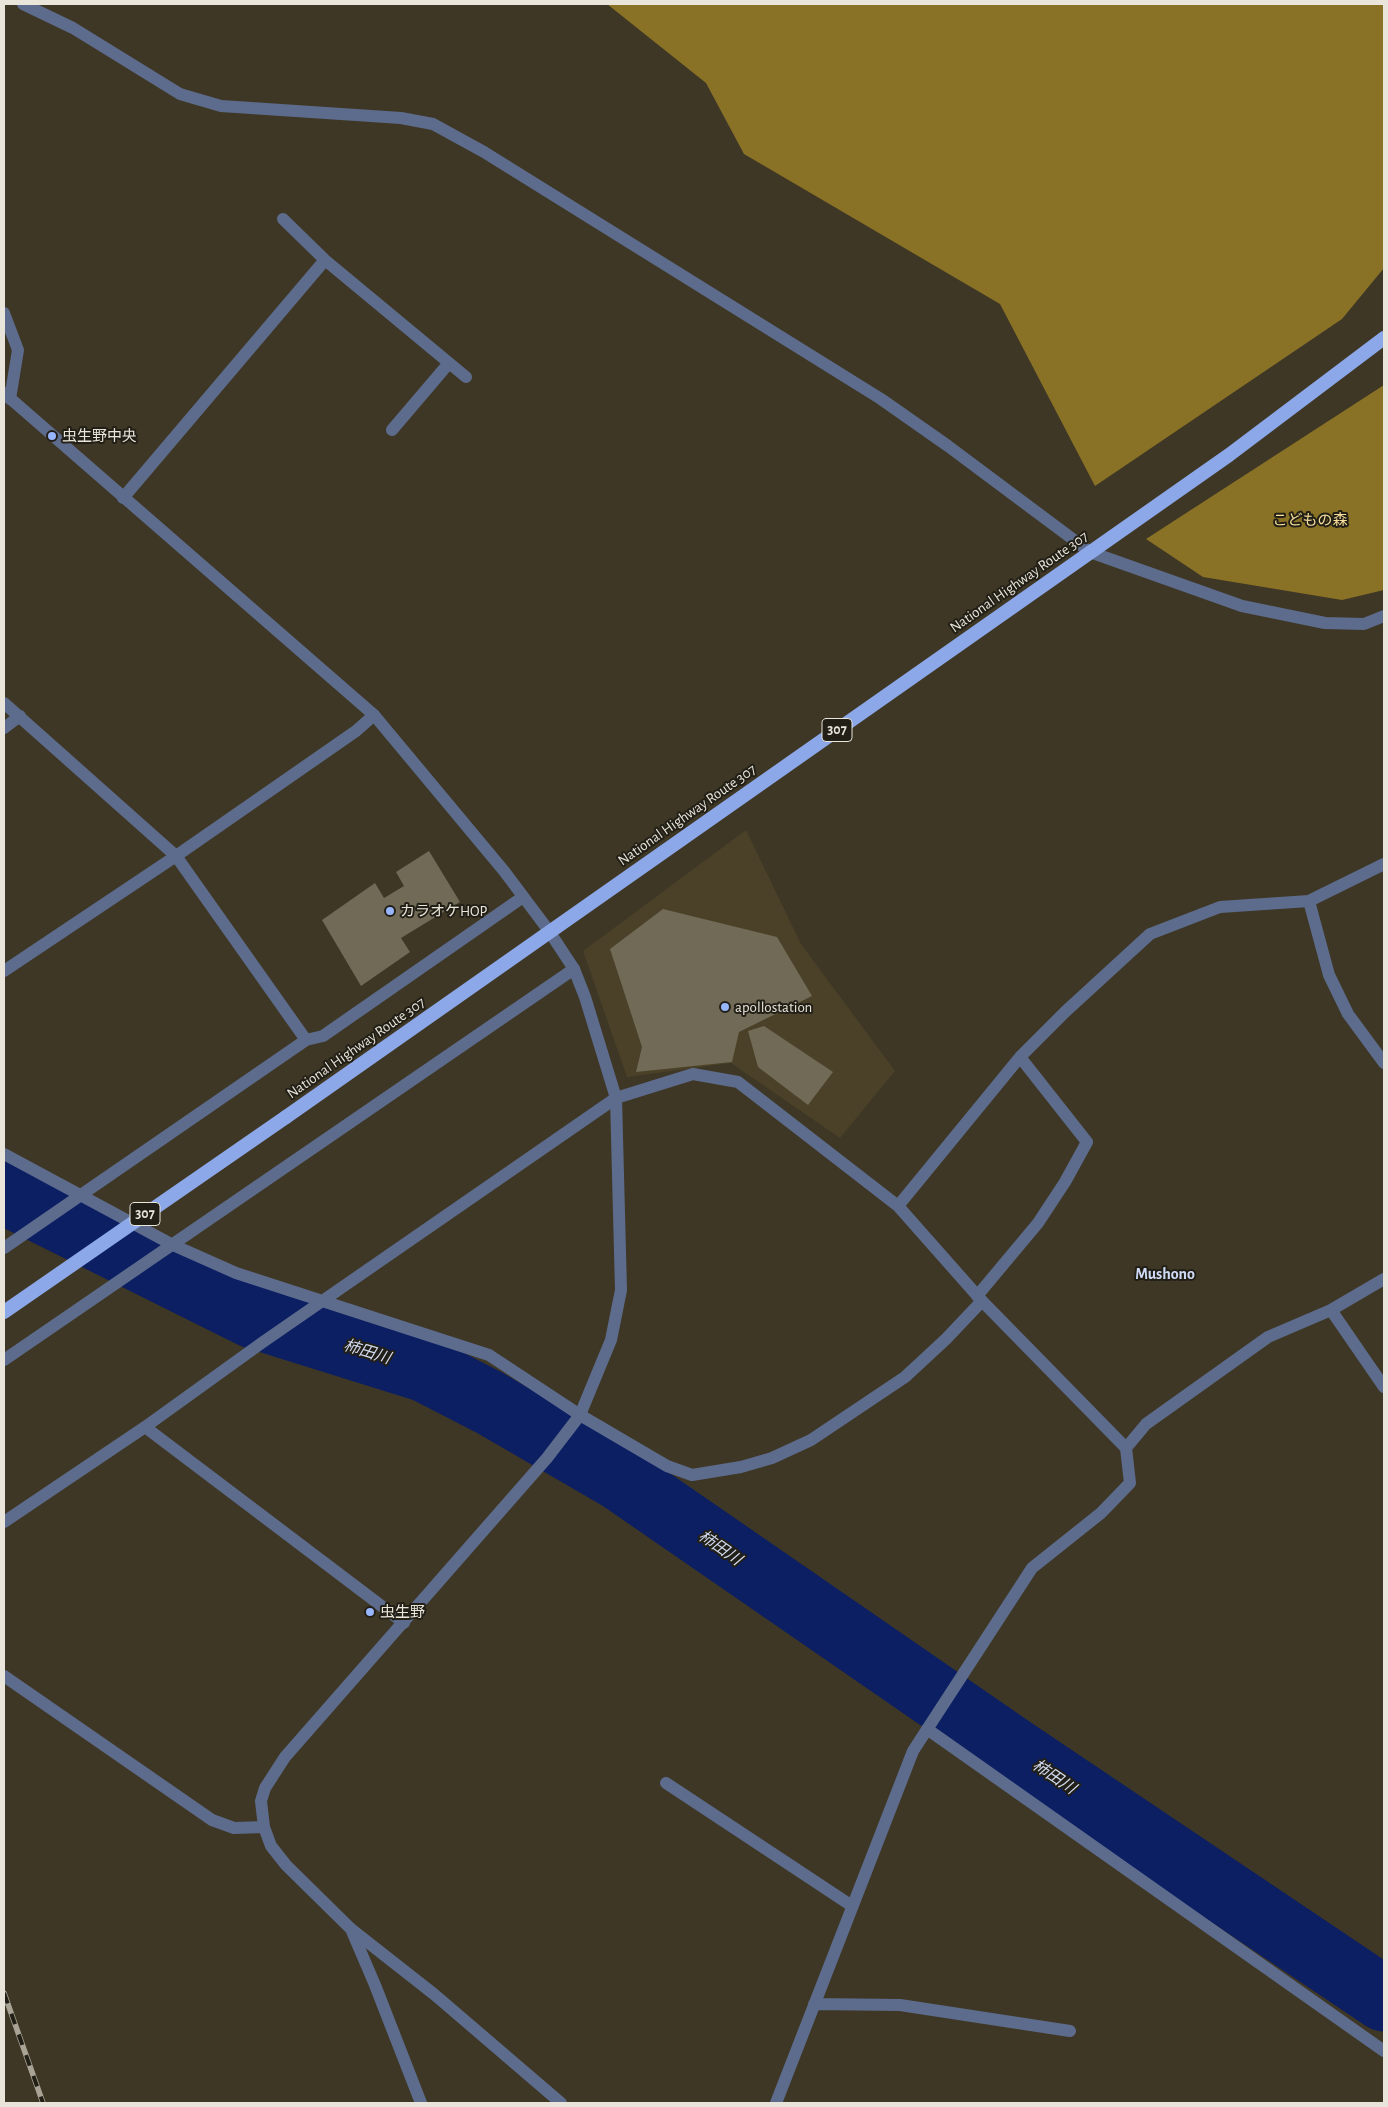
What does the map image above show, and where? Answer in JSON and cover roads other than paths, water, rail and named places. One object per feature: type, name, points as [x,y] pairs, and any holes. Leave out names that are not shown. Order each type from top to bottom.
[{"type":"highway","name":"National Highway Route 307","points":[[4,1312],[286,1117],[1229,455],[1384,338]]},
{"type":"street","points":[[23,4],[73,28],[180,94],[221,106],[402,118],[433,124],[492,157],[880,399],[948,446],[1090,552],[1242,606],[1325,623],[1364,624],[1384,616]]},
{"type":"street","points":[[283,218],[325,260],[466,377]]},
{"type":"street","points":[[123,498],[325,260]]},
{"type":"street","points":[[4,313],[18,350],[7,396],[374,715],[504,871],[549,931],[574,969],[585,997],[616,1098],[622,1290],[611,1340],[577,1419],[547,1458],[285,1758],[264,1788],[261,1801],[264,1826],[271,1846],[286,1865],[350,1929],[435,1995],[561,2103]]},
{"type":"street","points":[[392,430],[449,363]]},
{"type":"street","points":[[4,702],[176,856],[306,1040]]},
{"type":"street","points":[[4,971],[176,856],[356,731],[374,715]]},
{"type":"street","points":[[4,728],[20,716]]},
{"type":"street","points":[[898,1206],[1020,1057],[1065,1012],[1150,934],[1220,907],[1309,901],[1384,864]]},
{"type":"street","points":[[4,1248],[306,1040],[323,1036],[523,897]]},
{"type":"street","points":[[1309,901],[1329,974],[1348,1014],[1384,1063]]},
{"type":"street","points":[[4,1360],[574,969]]},
{"type":"street","points":[[4,1154],[168,1248],[236,1273],[489,1355],[577,1419],[668,1466],[692,1475],[741,1468],[772,1458],[811,1440],[905,1377],[946,1339],[980,1298],[1038,1223],[1065,1182],[1087,1142],[1020,1057]]},
{"type":"street","points":[[4,1522],[145,1427],[262,1342],[616,1098],[693,1074],[738,1082],[898,1206],[980,1298],[1126,1448],[1130,1483],[1101,1512],[1032,1568],[913,1751],[776,2103]]},
{"type":"street","points":[[1126,1448],[1146,1424],[1268,1337],[1331,1310],[1384,1279]]},
{"type":"street","points":[[1331,1310],[1384,1387]]},
{"type":"street","points":[[145,1427],[404,1623]]},
{"type":"street","points":[[4,1676],[212,1820],[234,1828],[264,1826]]},
{"type":"street","points":[[928,1729],[1384,2051]]},
{"type":"street","points":[[666,1783],[852,1906]]},
{"type":"street","points":[[350,1929],[375,1985],[421,2103]]},
{"type":"street","points":[[814,2004],[900,2006],[1070,2031]]},
{"type":"waterway","name":"柿田川","points":[[4,1192],[253,1316],[426,1370],[490,1403],[621,1479],[1015,1751],[1384,1999]]},
{"type":"railway","points":[[4,1993],[43,2103]]},
{"type":"place","name":"虫生野中央","points":[[52,436]]},
{"type":"place","name":"カラオケHOP","points":[[390,911]]},
{"type":"place","name":"apollostation","points":[[725,1007]]},
{"type":"place","name":"虫生野","points":[[370,1612]]},
{"type":"district","name":"Mushono","points":[[1165,1274]]},
{"type":"park label","name":"こどもの森","points":[[1310,520]]}]
